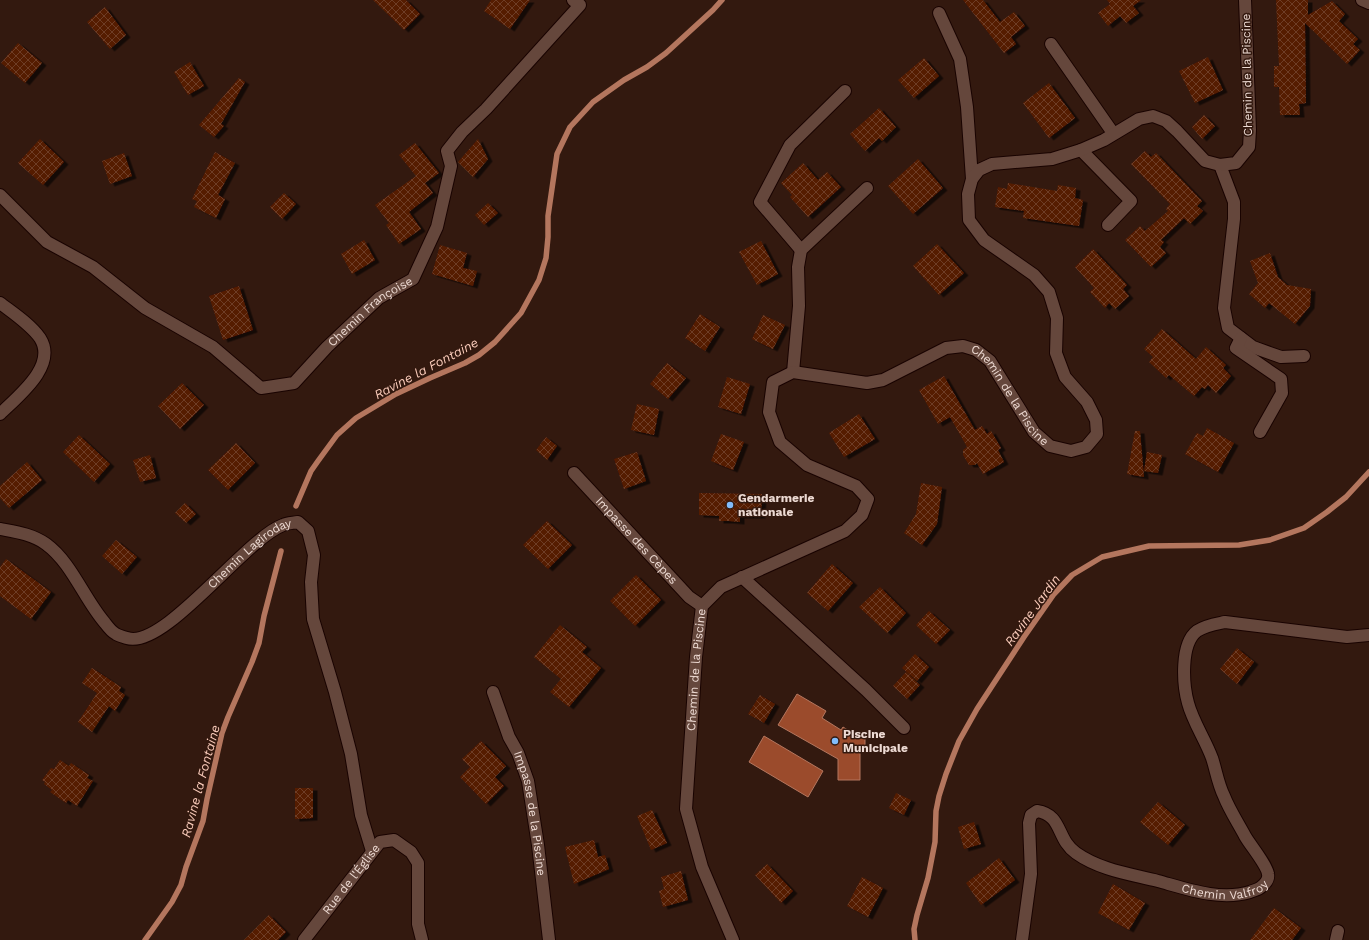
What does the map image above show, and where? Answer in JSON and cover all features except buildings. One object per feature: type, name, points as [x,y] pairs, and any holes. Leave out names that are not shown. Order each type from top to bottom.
[{"type":"street","name":"Chemin Françoise","points":[[0,195],[47,242],[93,267],[145,308],[212,347],[261,388],[294,383],[327,347],[379,298],[413,279],[437,227],[451,166],[447,150],[580,4],[573,0]]},
{"type":"street","name":"Chemin de la Piscine","points":[[1220,165],[1236,163],[1249,148],[1250,130],[1245,0]]},
{"type":"street","points":[[1362,0],[1369,3]]},
{"type":"street","name":"Chemin de la Piscine","points":[[733,940],[702,867],[686,809],[696,657],[702,606],[721,587],[846,531],[862,515],[868,499],[856,486],[807,465],[780,442],[769,412],[773,382],[793,372],[867,383],[883,380],[946,348],[963,346],[976,350],[990,361],[1034,432],[1050,446],[1072,451],[1086,447],[1097,434],[1096,420],[1087,402],[1065,377],[1056,353],[1057,318],[1049,292],[1034,275],[984,240],[969,220],[968,194],[972,180],[967,107],[960,60],[939,13]]},
{"type":"street","points":[[1051,44],[1113,133]]},
{"type":"street","points":[[801,250],[760,202],[790,146],[845,91]]},
{"type":"street","points":[[972,180],[979,170],[992,164],[1052,159],[1082,150],[1104,140],[1113,133],[1139,119],[1153,116],[1166,121],[1205,161],[1220,165],[1234,202],[1234,219],[1224,308],[1228,328],[1253,347],[1281,357],[1304,356]]},
{"type":"street","points":[[1082,150],[1131,202],[1108,225]]},
{"type":"street","points":[[793,372],[799,306],[798,267],[801,250],[867,188]]},
{"type":"street","points":[[0,303],[29,326],[40,338],[44,352],[42,365],[36,378],[0,414]]},
{"type":"street","points":[[1241,338],[1236,348],[1281,379],[1282,393],[1260,432]]},
{"type":"street","name":"Impasse des Cèpes","points":[[574,473],[689,596],[702,606]]},
{"type":"street","name":"Chemin Lagiroday","points":[[0,529],[28,535],[45,544],[60,557],[100,617],[115,634],[132,640],[152,633],[178,615],[266,534],[283,524],[298,522],[308,531],[314,555],[311,582],[313,619],[335,692],[351,754],[361,815],[372,851]]},
{"type":"street","points":[[742,577],[866,690],[904,728]]},
{"type":"street","name":"Chemin Valfroy","points":[[1022,940],[1031,874],[1029,823],[1031,815],[1037,811],[1044,812],[1052,816],[1064,842],[1076,852],[1093,862],[1121,873],[1203,893],[1229,895],[1260,889],[1266,882],[1268,874],[1223,795],[1212,758],[1188,703],[1184,677],[1185,656],[1188,644],[1196,632],[1209,624],[1225,622],[1347,637],[1369,636]]},
{"type":"street","name":"Impasse de la Piscine","points":[[493,692],[528,781],[538,845],[549,940]]},
{"type":"street","name":"Rue de l'Église","points":[[304,940],[380,842],[394,840],[411,852],[418,863],[418,924],[422,940]]},
{"type":"shaded area","name":"Piscine Municipale","points":[[797,694],[826,711],[822,718],[841,730],[843,727],[854,734],[865,733],[865,748],[860,748],[860,780],[838,780],[838,759],[778,725]]},
{"type":"shaded area","points":[[764,736],[823,771],[808,797],[749,762]]},
{"type":"waterway","name":"Ravine la Fontaine","points":[[296,506],[311,471],[337,435],[356,418],[396,394],[465,363],[479,355],[495,342],[521,313],[539,280],[546,258],[548,216],[557,154],[570,127],[593,102],[666,53],[722,0]]},
{"type":"waterway","name":"Ravine Jardin","points":[[915,940],[914,929],[928,878],[935,842],[936,811],[939,796],[959,741],[977,709],[1024,637],[1054,594],[1072,575],[1102,557],[1149,546],[1239,545],[1270,540],[1304,528],[1346,497],[1369,472]]},
{"type":"waterway","name":"Ravine la Fontaine","points":[[145,940],[172,902],[181,885],[203,821],[222,733],[259,643],[264,616],[281,551]]},
{"type":"place","name":"Gendarmerie nationale","points":[[730,505]]},
{"type":"place","name":"Piscine Municipale","points":[[835,741]]}]
